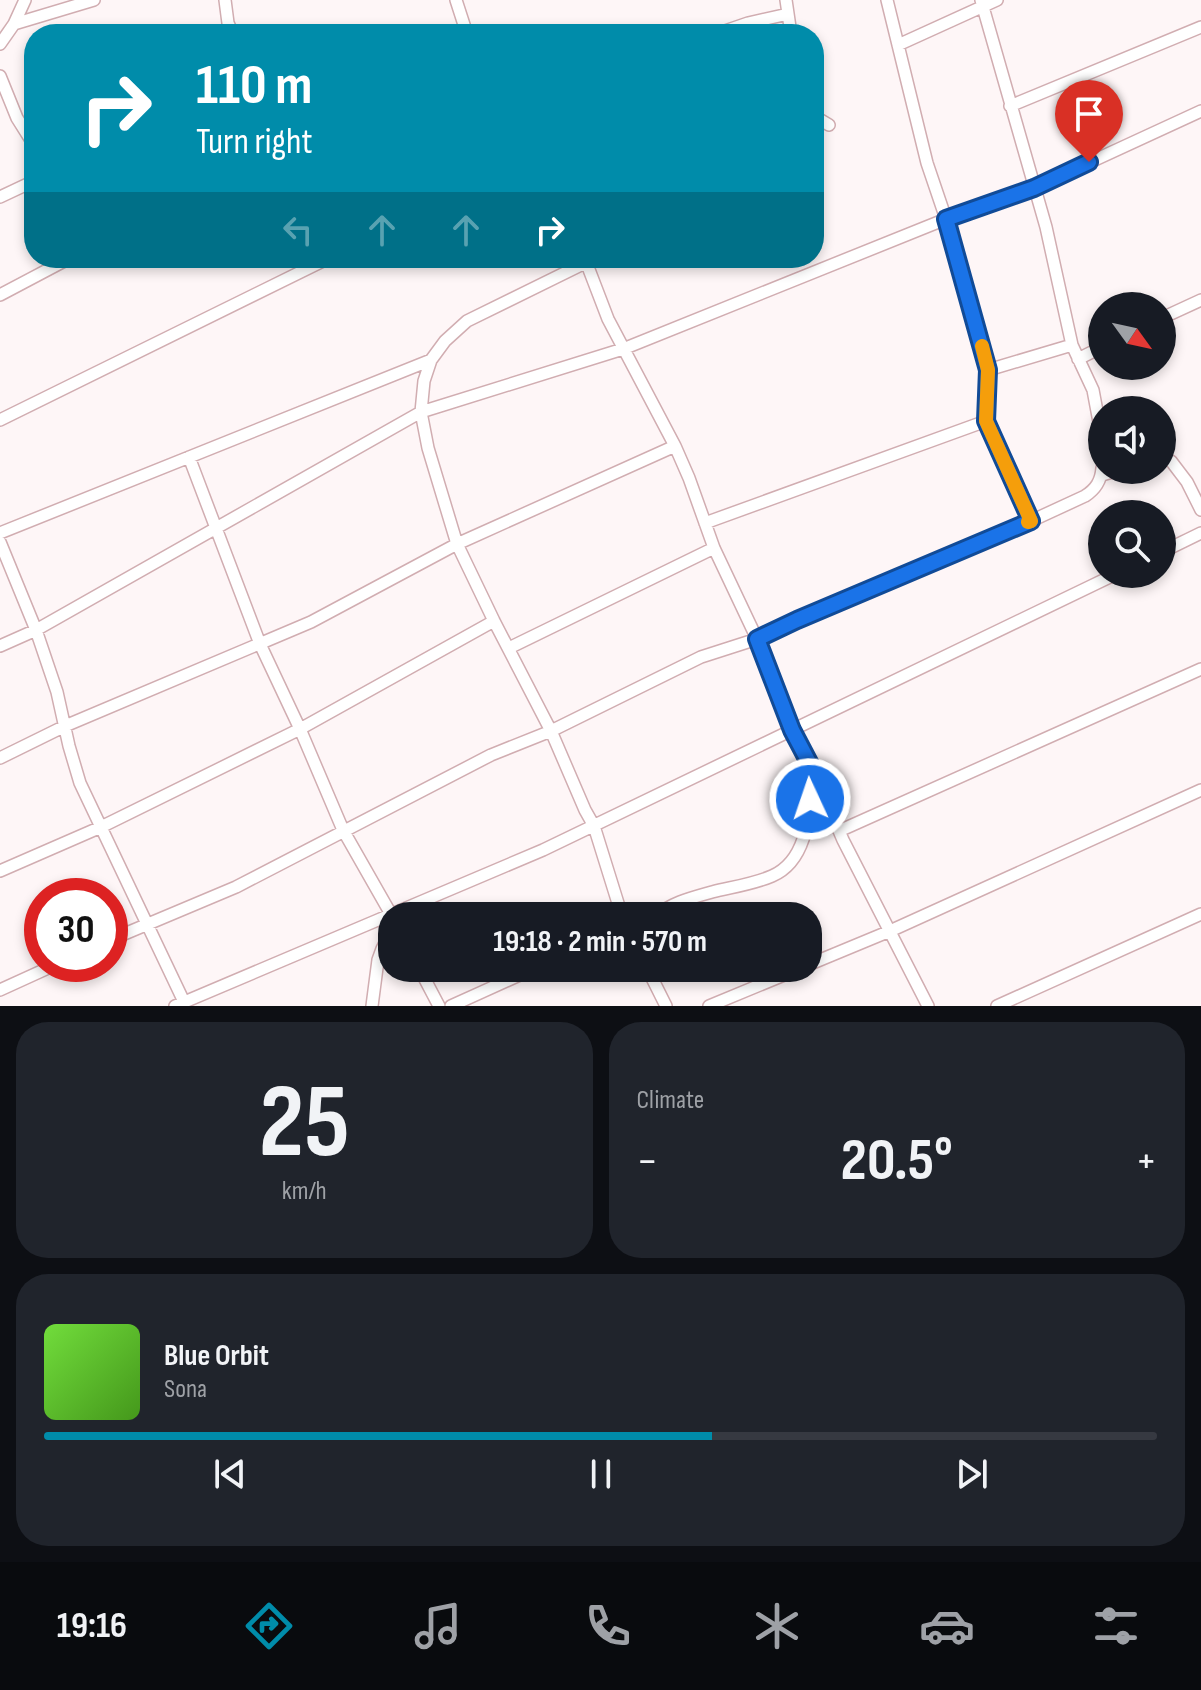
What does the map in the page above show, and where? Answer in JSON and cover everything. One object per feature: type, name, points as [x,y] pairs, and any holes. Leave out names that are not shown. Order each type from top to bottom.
[{"type":"street","points":[[0,44],[25,0]]},
{"type":"street","points":[[14,24],[94,0]]},
{"type":"street","points":[[225,0],[228,24]]},
{"type":"street","points":[[786,0],[790,24]]},
{"type":"street","points":[[887,0],[927,163],[988,370],[986,421],[1031,521]]},
{"type":"street","points":[[898,45],[982,4],[997,0]]},
{"type":"street","points":[[459,1],[465,24]]},
{"type":"street","points":[[982,4],[1046,227],[1072,345],[1094,396]]},
{"type":"street","points":[[745,24],[788,14]]},
{"type":"street","points":[[1010,106],[1201,27]]},
{"type":"street","points":[[0,76],[24,129]]},
{"type":"street","points":[[0,646],[36,630],[421,412],[623,349],[946,219],[1034,188],[1201,111]]},
{"type":"street","points":[[824,122],[829,125]]},
{"type":"street","points":[[0,197],[24,186]]},
{"type":"street","points":[[0,295],[51,268]]},
{"type":"street","points":[[0,420],[309,268]]},
{"type":"street","points":[[570,268],[467,321],[445,341],[431,360],[424,381],[421,412],[428,448],[457,544],[551,731],[594,826],[618,902]]},
{"type":"street","points":[[589,268],[608,319],[675,446],[714,548],[757,639],[792,730],[839,831],[928,1006]]},
{"type":"street","points":[[1176,312],[1201,300]]},
{"type":"street","points":[[988,370],[1072,345]]},
{"type":"street","points":[[1078,359],[1088,354]]},
{"type":"street","points":[[0,533],[431,360]]},
{"type":"street","points":[[705,523],[986,421]]},
{"type":"street","points":[[0,758],[65,726],[311,622],[457,544],[675,446]]},
{"type":"street","points":[[189,457],[260,644],[343,830],[385,902]]},
{"type":"street","points":[[1176,467],[1201,510]]},
{"type":"street","points":[[128,932],[236,887],[491,755],[551,731],[701,657],[757,639],[1031,521],[1094,490],[1097,484]]},
{"type":"street","points":[[1176,545],[1201,533]]},
{"type":"street","points":[[0,542],[36,630],[61,703],[80,783],[148,923],[182,1005],[378,921]]},
{"type":"street","points":[[509,648],[714,548]]},
{"type":"street","points":[[422,902],[594,826],[1088,587]]},
{"type":"street","points":[[0,871],[101,827],[300,729],[494,621]]},
{"type":"street","points":[[839,831],[1201,669]]},
{"type":"street","points":[[677,902],[773,875],[787,867],[804,838],[813,770]]},
{"type":"street","points":[[822,959],[1201,790]]},
{"type":"street","points":[[997,1006],[1201,914]]},
{"type":"street","points":[[372,1006],[378,960]]},
{"type":"street","points":[[0,990],[24,979]]},
{"type":"street","points":[[426,982],[439,1006]]},
{"type":"street","points":[[451,1006],[504,982]]},
{"type":"street","points":[[654,982],[666,1006]]},
{"type":"street","points":[[709,1006],[767,982]]},
{"type":"slow traffic","points":[[982,346],[988,370],[986,421],[1031,521],[1028,522]]},
{"type":"route","points":[[810,799],[813,770],[792,730],[757,639],[1031,521],[986,421],[988,370],[946,219],[1034,188],[1089,162]]}]
